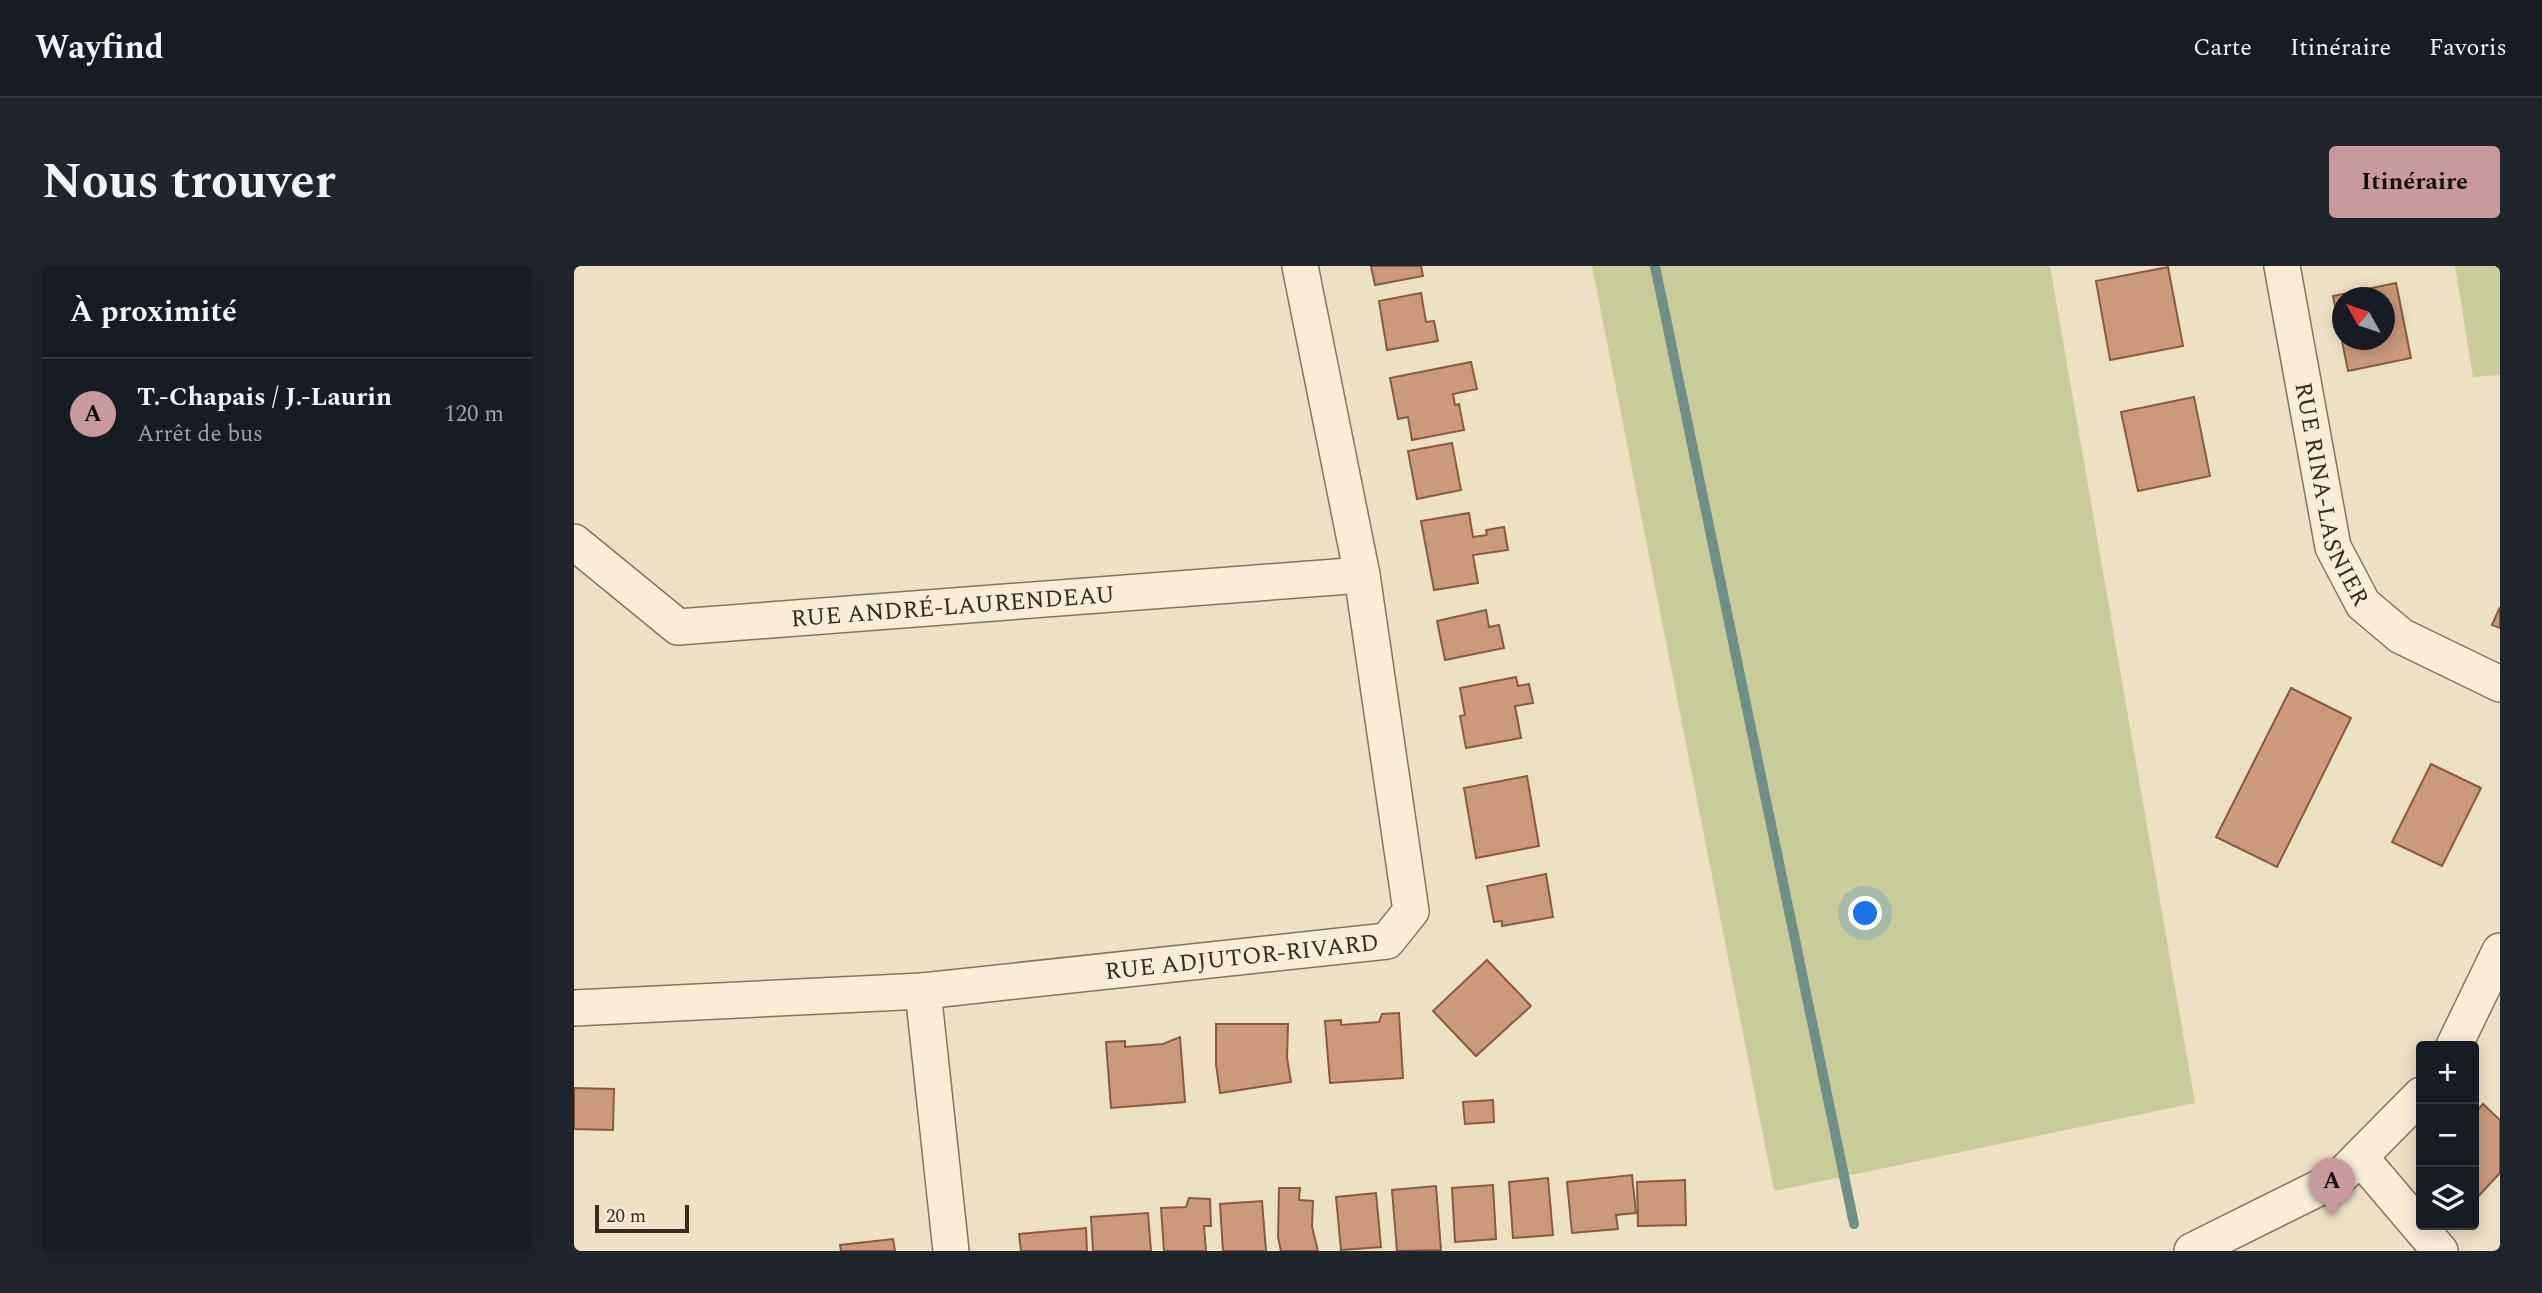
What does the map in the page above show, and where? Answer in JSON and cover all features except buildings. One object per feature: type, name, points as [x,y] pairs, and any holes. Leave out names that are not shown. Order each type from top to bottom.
[{"type":"street","name":"RUE ADJUTOR-RIVARD","points":[[574,1008],[923,991],[1387,941],[1411,911],[1362,575],[1300,266]]},
{"type":"street","name":"RUE RINA-LASNIER","points":[[2281,266],[2333,547],[2363,604],[2401,636],[2500,684]]},
{"type":"street","name":"RUE ANDRÉ-LAURENDEAU","points":[[574,542],[678,627],[1362,575]]},
{"type":"street","points":[[2456,1041],[2500,951]]},
{"type":"street","points":[[923,991],[951,1251]]},
{"type":"street","points":[[2192,1251],[2339,1178],[2416,1100]]},
{"type":"street","points":[[2360,1157],[2440,1251]]},
{"type":"green space","points":[[1592,266],[2050,266],[2195,1103],[1774,1191]]},
{"type":"green space","points":[[2455,266],[2500,266],[2500,375],[2473,377]]},
{"type":"waterway","points":[[1655,266],[1854,1224]]},
{"type":"place","name":"T.-Chapais / J.-Laurin","points":[[2332,1216]]}]
